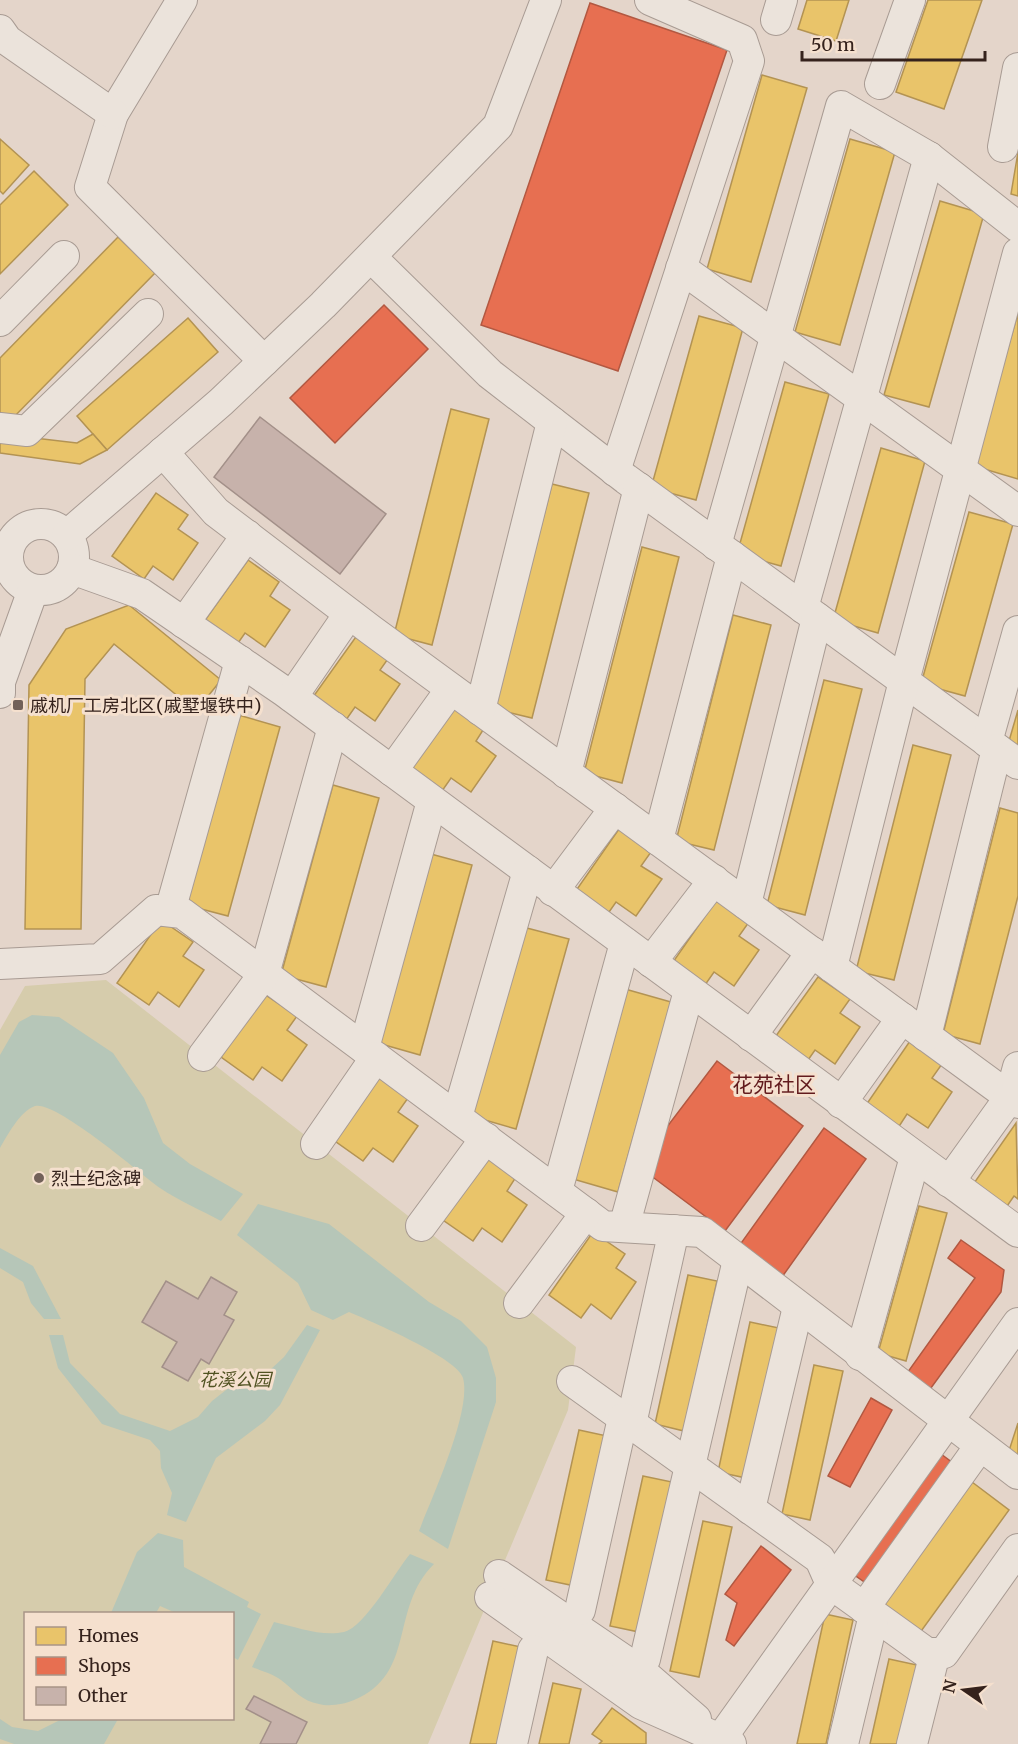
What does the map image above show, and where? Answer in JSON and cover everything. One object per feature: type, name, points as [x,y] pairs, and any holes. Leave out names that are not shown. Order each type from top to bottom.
[{"type":"street","points":[[182,0],[113,114],[90,187],[264,361]]},
{"type":"street","points":[[67,536],[264,361],[371,257],[498,126],[546,0]]},
{"type":"street","points":[[615,471],[749,61],[742,40],[650,0]]},
{"type":"street","points":[[880,84],[910,0]]},
{"type":"street","points":[[0,30],[7,40],[113,114]]},
{"type":"street","points":[[1003,147],[1018,68]]},
{"type":"street","points":[[658,840],[775,336],[841,106],[929,157],[1018,226]]},
{"type":"street","points":[[746,904],[810,613],[862,398],[929,157]]},
{"type":"street","points":[[751,1036],[822,960],[904,681],[1018,253]]},
{"type":"street","points":[[0,321],[64,256]]},
{"type":"street","points":[[371,257],[490,374],[615,471],[1001,752]]},
{"type":"street","points":[[681,268],[1018,510]]},
{"type":"street","points":[[0,428],[27,431],[148,314]]},
{"type":"street","points":[[480,710],[552,422]]},
{"type":"street","points":[[163,452],[216,512],[349,614],[1014,1100]]},
{"type":"street","points":[[566,772],[639,488]]},
{"type":"street","points":[[32,524],[47,524],[67,536],[72,546],[72,569],[66,579],[56,587],[45,591],[33,590],[19,583],[10,572],[5,539],[32,524]]},
{"type":"street","points":[[184,623],[247,536]]},
{"type":"street","points":[[72,569],[142,594],[292,697],[1018,1232]]},
{"type":"street","points":[[0,693],[0,682],[33,590]]},
{"type":"street","points":[[292,697],[349,614]]},
{"type":"street","points":[[926,1036],[1001,752],[1018,631]]},
{"type":"street","points":[[170,911],[240,661]]},
{"type":"street","points":[[392,771],[451,688]]},
{"type":"street","points":[[203,1056],[264,974],[333,727]]},
{"type":"street","points":[[316,1144],[370,1053],[432,801]]},
{"type":"street","points":[[553,891],[615,808]]},
{"type":"street","points":[[458,1117],[528,871]]},
{"type":"street","points":[[651,962],[714,880]]},
{"type":"street","points":[[0,964],[100,959],[156,910],[182,913],[603,1226],[702,1232],[947,1422],[1018,1474]]},
{"type":"street","points":[[557,1191],[625,944]]},
{"type":"street","points":[[624,1227],[689,991]]},
{"type":"street","points":[[841,1103],[902,1018]]},
{"type":"street","points":[[949,1182],[1014,1100],[1018,1067]]},
{"type":"street","points":[[421,1226],[486,1138]]},
{"type":"street","points":[[860,1355],[915,1157]]},
{"type":"street","points":[[519,1303],[586,1213]]},
{"type":"street","points":[[580,1610],[674,1230]]},
{"type":"street","points":[[645,1659],[692,1467],[738,1260]]},
{"type":"street","points":[[750,1509],[798,1307]]},
{"type":"street","points":[[494,1586],[643,1673],[723,1743],[831,1584],[1018,1323]]},
{"type":"street","points":[[572,1381],[820,1559],[831,1584],[927,1653],[944,1653],[1018,1549]]},
{"type":"street","points":[[843,1744],[869,1611],[980,1446]]},
{"type":"street","points":[[512,1744],[533,1650]]},
{"type":"street","points":[[912,1744],[934,1653]]},
{"type":"green space","name":"花溪公园","points":[[106,980],[576,1347],[568,1410],[428,1744],[0,1744],[0,1030],[25,986]]},
{"type":"shaded area","points":[[32,1015],[59,1017],[113,1053],[144,1098],[163,1143],[190,1164],[243,1194],[221,1221],[160,1188],[78,1125],[45,1107],[35,1106],[24,1113],[14,1124],[0,1148],[0,1055],[19,1022]]},
{"type":"shaded area","points":[[258,1204],[329,1224],[429,1302],[461,1321],[487,1347],[496,1378],[496,1402],[448,1549],[419,1531],[456,1432],[462,1411],[463,1378],[458,1370],[430,1351],[375,1323],[349,1312],[333,1320],[311,1310],[298,1283],[237,1235]]},
{"type":"shaded area","points":[[0,1248],[33,1266],[61,1319],[44,1319],[31,1303],[23,1282],[0,1268]]},
{"type":"shaded area","points":[[307,1325],[320,1330],[280,1405],[265,1421],[216,1458],[186,1522],[167,1515],[172,1493],[161,1468],[160,1451],[150,1440],[102,1424],[58,1368],[49,1335],[63,1335],[70,1363],[120,1414],[170,1431],[198,1417],[212,1401],[249,1372],[270,1370],[284,1357]]},
{"type":"shaded area","points":[[158,1533],[183,1540],[184,1567],[249,1602],[247,1607],[261,1614],[238,1660],[234,1658],[234,1612],[174,1612],[160,1606],[157,1612],[111,1612],[137,1552]]},
{"type":"shaded area","points":[[410,1554],[434,1564],[420,1581],[411,1600],[395,1657],[387,1674],[374,1688],[354,1700],[337,1705],[323,1705],[313,1703],[298,1695],[278,1678],[252,1667],[274,1622],[327,1633],[344,1632],[352,1628],[370,1610]]},
{"type":"shaded area","points":[[0,1719],[12,1727],[38,1731],[60,1720],[117,1720],[104,1744],[14,1744],[0,1739]]},
{"type":"building: Homes","points":[[807,0],[849,0],[836,41],[798,29]]},
{"type":"building: Homes","points":[[928,0],[982,0],[944,109],[896,92]]},
{"type":"building: Homes","points":[[762,75],[807,88],[751,282],[707,269]]},
{"type":"building: Homes","points":[[0,139],[29,165],[3,194],[0,191]]},
{"type":"building: Homes","points":[[850,139],[895,152],[840,345],[795,332]]},
{"type":"building: Homes","points":[[1018,152],[1018,196],[1011,194]]},
{"type":"building: Homes","points":[[34,171],[68,205],[0,274],[0,205]]},
{"type":"building: Homes","points":[[940,201],[984,214],[929,407],[884,395]]},
{"type":"building: Homes","points":[[118,237],[155,273],[8,423],[0,415],[0,358]]},
{"type":"building: Homes","points":[[1018,313],[1018,479],[974,466]]},
{"type":"building: Homes","points":[[699,316],[743,328],[696,500],[651,488]]},
{"type":"building: Homes","points":[[188,318],[218,352],[107,450],[77,416]]},
{"type":"building: Homes","points":[[785,382],[829,394],[781,566],[737,554]]},
{"type":"building: Homes","points":[[451,409],[489,419],[432,645],[394,635]]},
{"type":"building: Homes","points":[[0,434],[77,443],[93,434],[107,450],[80,464],[0,453]]},
{"type":"building: Homes","points":[[881,448],[925,461],[878,633],[833,620]]},
{"type":"building: Homes","points":[[552,484],[589,493],[532,718],[494,709]]},
{"type":"building: Homes","points":[[156,493],[188,515],[178,529],[198,543],[173,580],[153,566],[144,579],[112,556]]},
{"type":"building: Homes","points":[[969,512],[1013,524],[965,696],[921,684]]},
{"type":"building: Homes","points":[[642,547],[679,557],[622,783],[584,773]]},
{"type":"building: Homes","points":[[248,560],[279,582],[270,596],[290,610],[265,647],[245,633],[236,646],[203,623]]},
{"type":"building: Homes","points":[[129,605],[221,680],[196,711],[114,644],[85,679],[81,929],[25,929],[29,685],[66,629]]},
{"type":"building: Homes","points":[[733,615],[771,625],[714,850],[676,841]]},
{"type":"building: Homes","points":[[358,634],[390,656],[380,670],[400,684],[375,721],[355,707],[346,720],[313,697]]},
{"type":"building: Homes","points":[[824,680],[862,689],[805,915],[767,905]]},
{"type":"building: Homes","points":[[453,705],[485,727],[476,741],[496,756],[471,792],[451,778],[442,791],[409,769]]},
{"type":"building: Homes","points":[[1018,710],[1018,751],[1007,748]]},
{"type":"building: Homes","points":[[235,714],[280,727],[228,916],[182,904]]},
{"type":"building: Homes","points":[[913,745],[951,755],[894,980],[856,971]]},
{"type":"building: Homes","points":[[333,785],[379,798],[326,987],[281,975]]},
{"type":"building: Homes","points":[[1000,808],[1018,813],[1018,896],[980,1044],[943,1034]]},
{"type":"building: Homes","points":[[619,829],[651,852],[641,866],[662,879],[636,916],[616,902],[607,915],[575,892]]},
{"type":"building: Homes","points":[[427,853],[472,865],[420,1055],[374,1042]]},
{"type":"building: Homes","points":[[717,899],[749,922],[739,936],[759,950],[734,986],[714,972],[705,985],[673,962]]},
{"type":"building: Homes","points":[[161,920],[193,942],[183,956],[204,970],[179,1007],[158,992],[149,1005],[117,983]]},
{"type":"building: Homes","points":[[523,927],[569,939],[516,1129],[471,1116]]},
{"type":"building: Homes","points":[[818,977],[850,999],[840,1013],[860,1027],[835,1064],[815,1050],[806,1063],[773,1040]]},
{"type":"building: Homes","points":[[625,989],[671,1002],[618,1192],[573,1179]]},
{"type":"building: Homes","points":[[264,994],[297,1016],[287,1030],[307,1045],[282,1081],[262,1067],[253,1080],[221,1057]]},
{"type":"building: Homes","points":[[910,1041],[942,1064],[932,1078],[952,1092],[928,1128],[907,1114],[898,1128],[866,1105]]},
{"type":"building: Homes","points":[[375,1075],[408,1098],[398,1112],[418,1126],[393,1162],[373,1148],[363,1161],[332,1139]]},
{"type":"building: Homes","points":[[1016,1123],[1018,1199],[1014,1196],[1005,1209],[972,1186]]},
{"type":"building: Homes","points":[[484,1155],[516,1177],[507,1191],[527,1205],[502,1242],[482,1228],[473,1241],[440,1218]]},
{"type":"building: Homes","points":[[919,1206],[947,1213],[906,1361],[878,1353]]},
{"type":"building: Homes","points":[[593,1232],[625,1254],[616,1268],[636,1282],[611,1319],[591,1304],[581,1318],[549,1295]]},
{"type":"building: Homes","points":[[688,1275],[717,1281],[684,1431],[655,1424]]},
{"type":"building: Homes","points":[[750,1322],[779,1328],[746,1478],[718,1472]]},
{"type":"building: Homes","points":[[814,1365],[843,1371],[810,1520],[782,1514]]},
{"type":"building: Homes","points":[[1018,1423],[1018,1464],[1006,1460]]},
{"type":"building: Homes","points":[[579,1430],[607,1436],[575,1586],[546,1580]]},
{"type":"building: Homes","points":[[643,1476],[672,1482],[639,1632],[610,1626]]},
{"type":"building: Homes","points":[[972,1482],[1009,1510],[919,1634],[882,1606]]},
{"type":"building: Homes","points":[[703,1521],[732,1527],[699,1677],[670,1671]]},
{"type":"building: Homes","points":[[825,1614],[853,1620],[826,1744],[797,1744]]},
{"type":"building: Homes","points":[[493,1641],[521,1647],[500,1744],[470,1744]]},
{"type":"building: Homes","points":[[889,1659],[917,1665],[900,1744],[870,1744]]},
{"type":"building: Homes","points":[[553,1683],[581,1689],[569,1744],[539,1744]]},
{"type":"building: Homes","points":[[612,1708],[646,1733],[646,1744],[599,1744],[602,1741],[592,1734]]},
{"type":"building: Shops","points":[[590,3],[727,50],[618,371],[481,325]]},
{"type":"building: Shops","points":[[384,305],[428,349],[335,443],[290,398]]},
{"type":"building: Shops","points":[[717,1061],[803,1126],[725,1231],[650,1175],[657,1140]]},
{"type":"building: Shops","points":[[824,1128],[866,1159],[782,1277],[739,1246]]},
{"type":"building: Shops","points":[[961,1240],[1004,1270],[1001,1292],[928,1392],[905,1376],[975,1278],[948,1258]]},
{"type":"building: Shops","points":[[871,1398],[892,1410],[850,1487],[828,1476]]},
{"type":"building: Shops","points":[[941,1454],[957,1466],[870,1586],[853,1574]]},
{"type":"building: Shops","points":[[761,1546],[791,1570],[734,1646],[726,1640],[737,1603],[725,1594]]},
{"type":"building: Other","points":[[260,417],[386,514],[340,574],[214,477]]},
{"type":"building: Other","points":[[211,1277],[237,1292],[224,1315],[234,1320],[209,1364],[201,1359],[188,1381],[162,1367],[177,1342],[142,1322],[166,1281],[198,1299]]},
{"type":"building: Other","points":[[254,1696],[307,1722],[296,1744],[260,1744],[271,1722],[246,1709]]},
{"type":"place","name":"戚机厂工房北区(戚墅堰铁中)","points":[[18,705]]},
{"type":"place","name":"烈士纪念碑","points":[[39,1178]]},
{"type":"district","name":"花苑社区","points":[[774,1084]]}]
